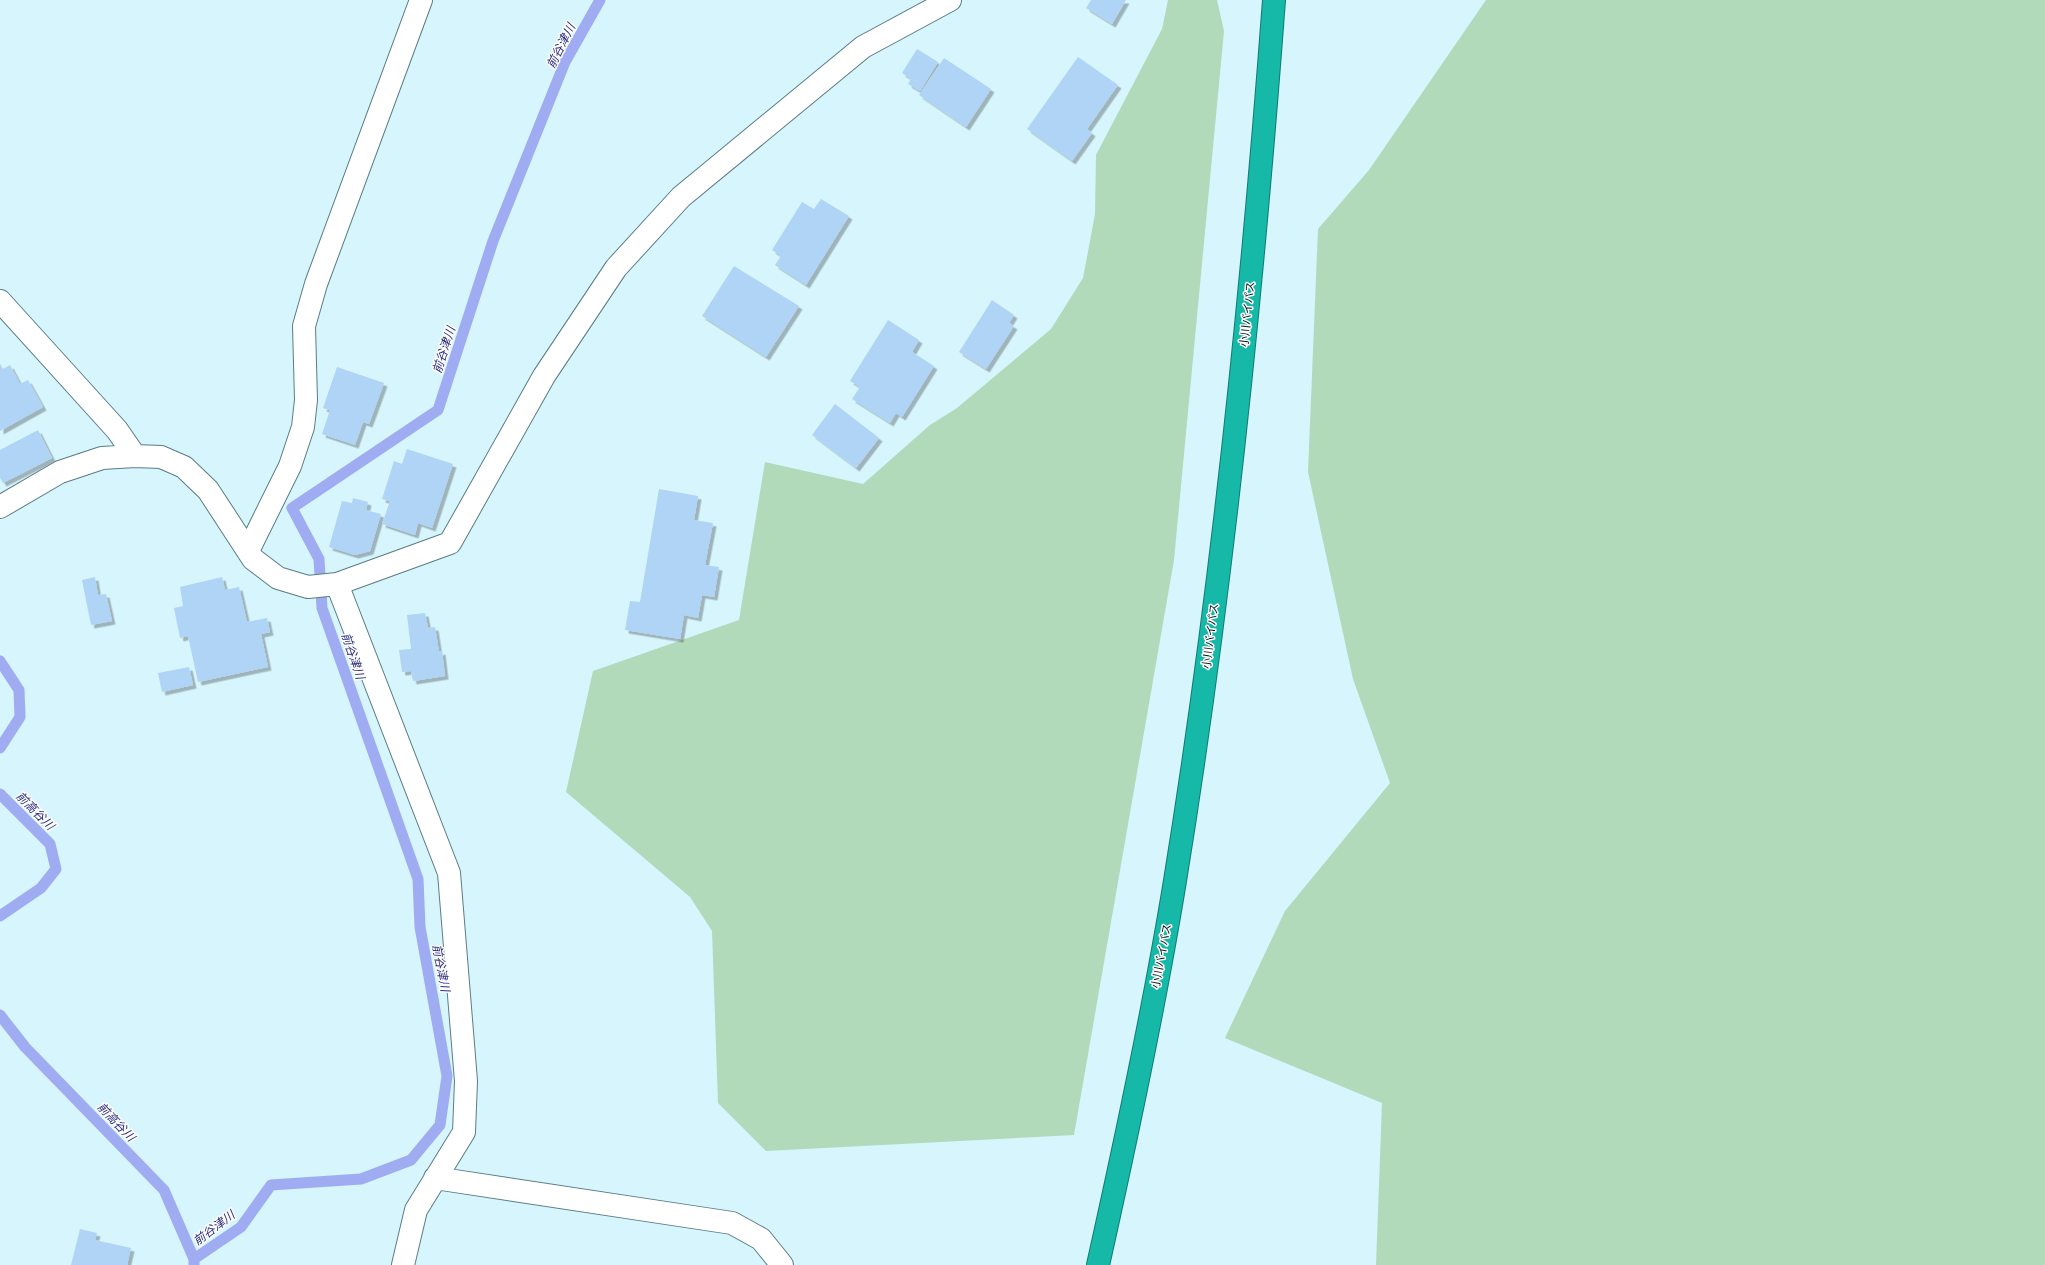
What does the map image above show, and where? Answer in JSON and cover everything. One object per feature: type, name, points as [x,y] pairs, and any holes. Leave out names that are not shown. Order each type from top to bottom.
[{"type":"highway","name":"小川バイパス","points":[[1098,1265],[1127,1136],[1174,888],[1208,652],[1242,368],[1259,203],[1274,0]]},
{"type":"street","points":[[248,551],[290,466],[303,427],[306,400],[304,326],[316,284],[421,0]]},
{"type":"street","points":[[0,508],[60,472],[102,458],[135,456],[161,457],[184,468],[208,490],[253,559],[278,578],[308,587],[337,584],[450,543],[548,370],[616,268],[671,208],[687,192],[863,47],[950,0]]},
{"type":"street","points":[[0,301],[117,430],[135,456]]},
{"type":"street","points":[[337,584],[449,873],[466,1081],[464,1132],[416,1210],[403,1265]]},
{"type":"street","points":[[436,1178],[732,1223],[761,1239],[782,1265]]},
{"type":"green space","points":[[1168,0],[1217,0],[1224,31],[1174,560],[1074,1135],[766,1151],[718,1103],[712,931],[690,897],[566,792],[593,671],[739,620],[765,462],[863,484],[930,425],[957,408],[1051,329],[1083,278],[1095,214],[1096,155],[1162,29]]},
{"type":"green space","points":[[1486,0],[2045,0],[2045,1265],[1376,1265],[1382,1103],[1225,1038],[1285,911],[1390,783],[1353,679],[1308,472],[1318,229],[1369,170]]},
{"type":"building","points":[[1091,0],[1126,0],[1112,24],[1086,8]]},
{"type":"building","points":[[917,49],[938,62],[920,91],[908,84],[911,79],[902,73]]},
{"type":"building","points":[[1078,57],[1118,85],[1087,129],[1092,133],[1072,161],[1027,129]]},
{"type":"building","points":[[944,58],[991,89],[966,127],[919,95]]},
{"type":"building","points":[[821,199],[849,216],[806,285],[775,265],[781,256],[772,250],[802,202],[814,209]]},
{"type":"building","points":[[734,266],[799,306],[766,357],[702,316]]},
{"type":"building","points":[[992,300],[1014,315],[1009,323],[1014,326],[986,369],[959,352]]},
{"type":"building","points":[[888,320],[919,340],[912,352],[934,366],[902,417],[896,413],[890,423],[852,399],[860,387],[850,381]]},
{"type":"building","points":[[0,364],[3,369],[10,365],[20,384],[28,380],[43,407],[0,431]]},
{"type":"building","points":[[337,367],[384,383],[369,424],[363,422],[355,445],[322,434],[330,410],[323,408]]},
{"type":"building","points":[[835,404],[879,438],[856,468],[812,435]]},
{"type":"building","points":[[38,430],[52,458],[3,483],[0,478],[0,450]]},
{"type":"building","points":[[407,449],[453,464],[432,528],[418,523],[415,535],[382,524],[390,501],[382,499],[394,461],[402,464]]},
{"type":"building","points":[[659,489],[698,496],[694,520],[713,523],[705,565],[719,567],[714,597],[702,595],[698,618],[684,615],[680,639],[625,630],[630,601],[640,602]]},
{"type":"building","points":[[353,498],[368,502],[366,510],[381,514],[370,551],[355,555],[329,547],[342,501],[352,503]]},
{"type":"building","points":[[95,577],[98,595],[106,594],[112,621],[91,625],[82,580]]},
{"type":"building","points":[[222,577],[225,590],[239,587],[247,622],[267,618],[270,632],[261,634],[268,667],[198,682],[188,636],[180,638],[174,608],[183,606],[180,587]]},
{"type":"building","points":[[425,613],[428,628],[435,627],[439,652],[442,651],[445,676],[413,681],[411,671],[402,672],[399,650],[411,649],[407,615]]},
{"type":"building","points":[[189,667],[193,685],[162,692],[158,673]]},
{"type":"building","points":[[80,1229],[97,1233],[95,1240],[131,1248],[127,1265],[71,1265]]},
{"type":"waterway","name":"前谷津川","points":[[194,1259],[241,1227],[271,1185],[361,1179],[411,1160],[440,1125],[447,1076],[420,927],[418,879],[322,608],[319,559],[292,508],[438,410],[493,241],[565,62],[600,0]]},
{"type":"waterway","name":"前高谷川","points":[[0,661],[19,690],[20,717],[0,748]]},
{"type":"waterway","name":"前高谷川","points":[[0,794],[50,844],[56,869],[41,888],[0,916]]},
{"type":"waterway","name":"前高谷川","points":[[0,1015],[25,1047],[164,1190],[194,1259],[194,1265]]}]
